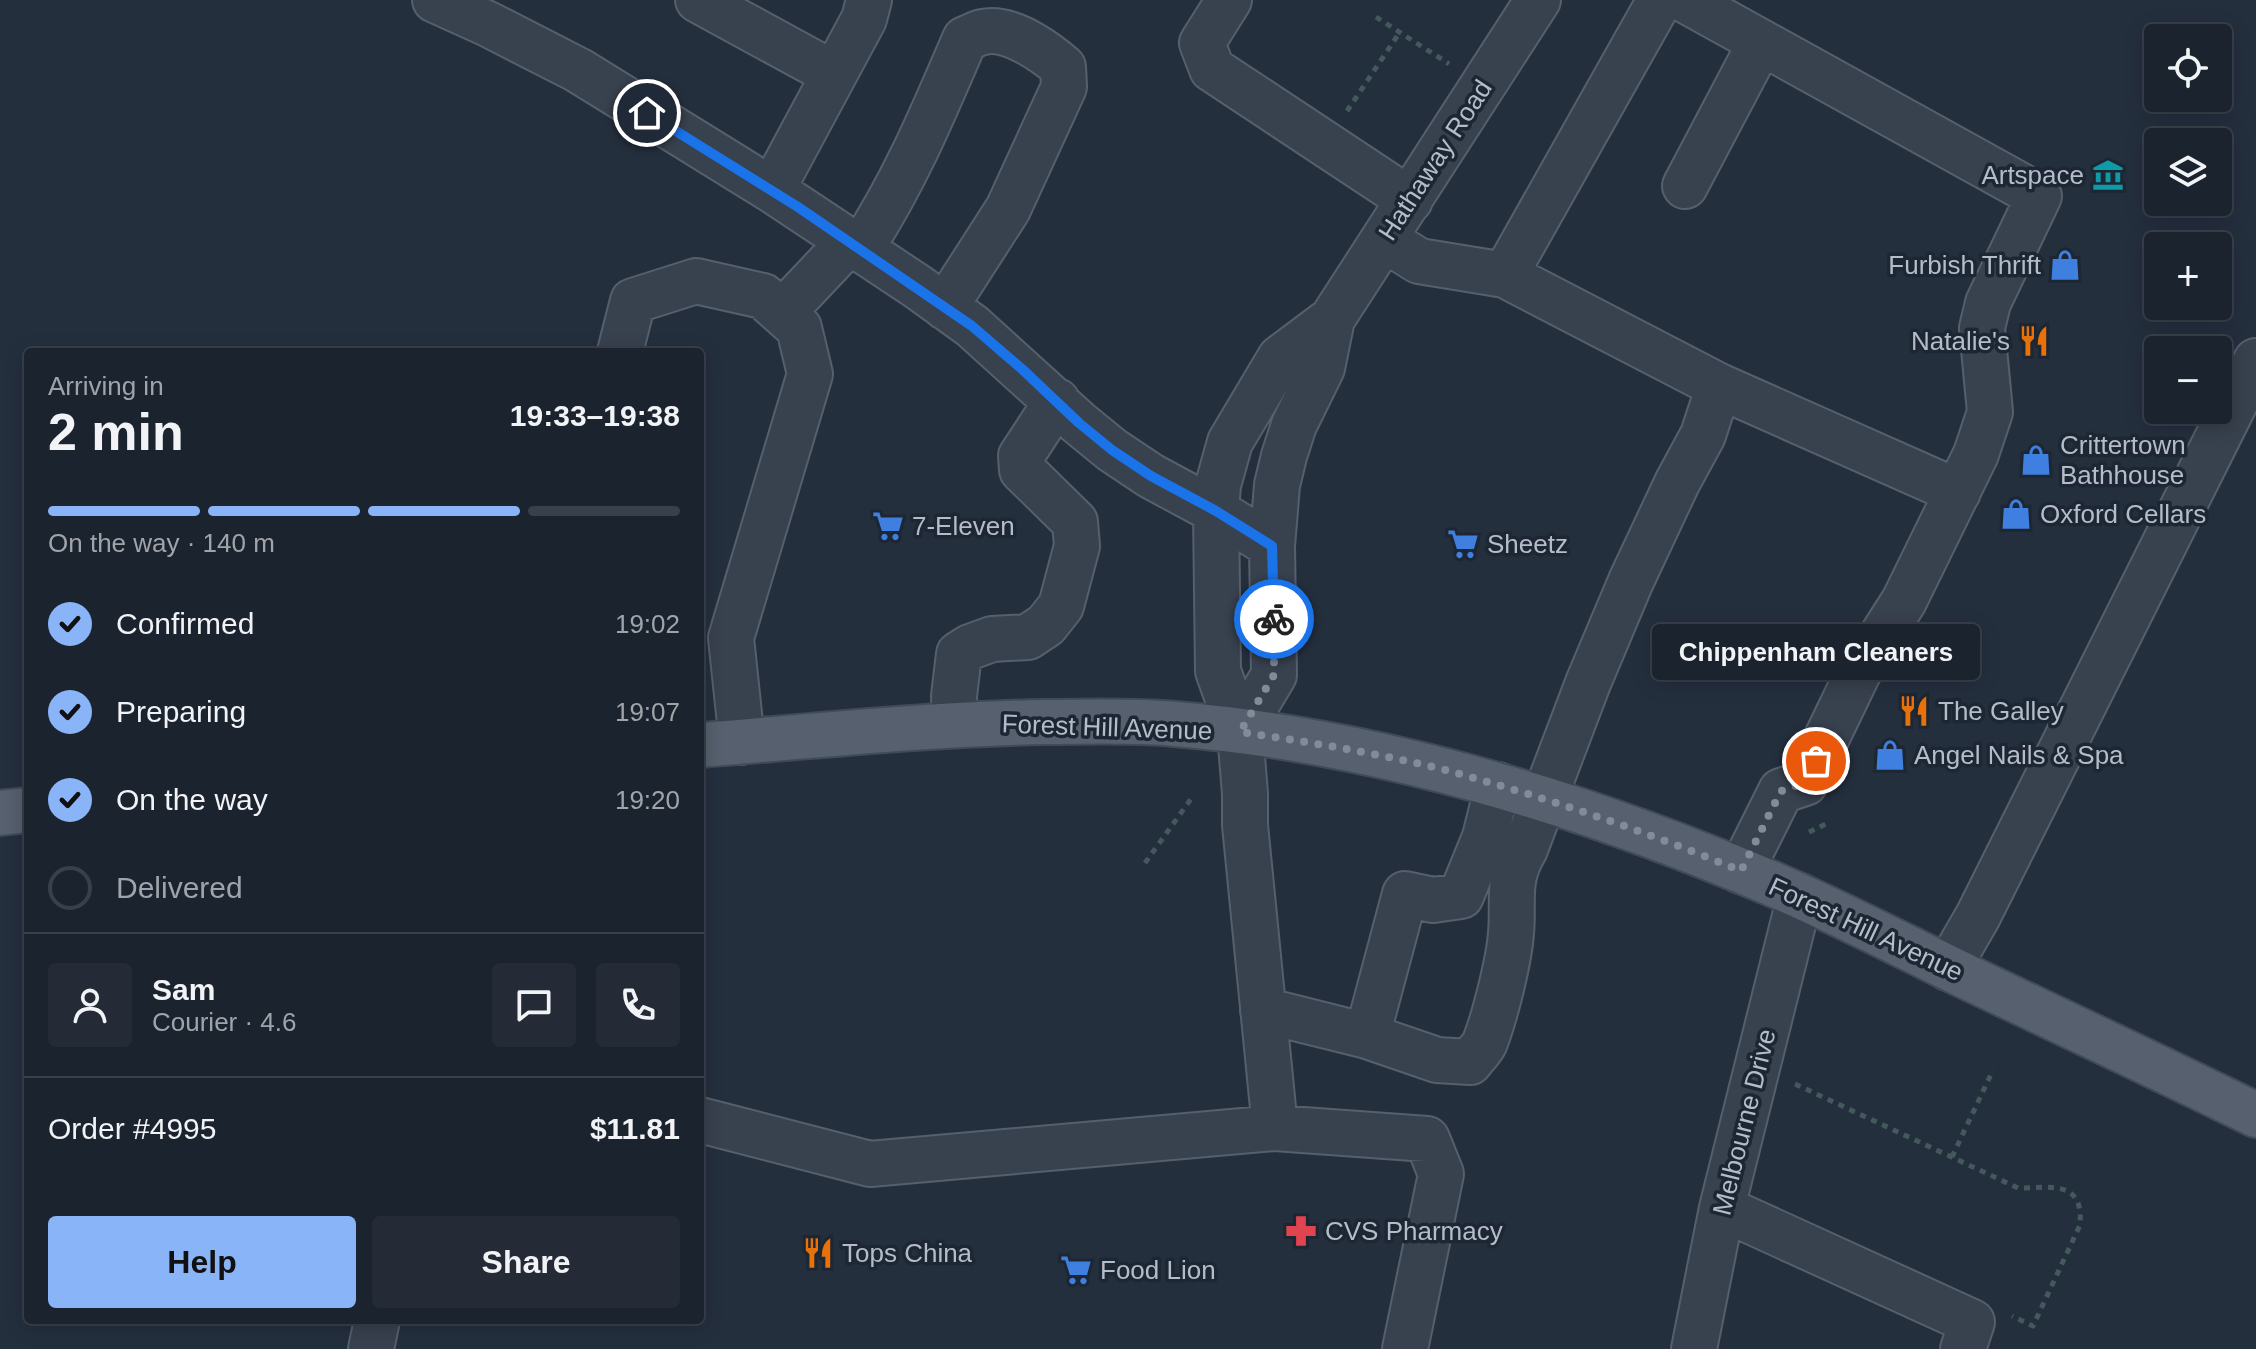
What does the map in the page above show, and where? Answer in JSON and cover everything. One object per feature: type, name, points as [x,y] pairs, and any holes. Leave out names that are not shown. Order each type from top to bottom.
[{"type":"main road","name":"Forest Hill Avenue","points":[[721,744],[955,725],[1158,723],[1240,732],[1371,754],[1443,770],[1498,785],[1683,847],[1800,896],[2256,1115]]},
{"type":"main road","points":[[0,813],[24,810]]},
{"type":"street","points":[[435,0],[578,70],[772,190],[972,326],[1112,450],[1272,546]]},
{"type":"street","points":[[698,0],[834,74]]},
{"type":"street","points":[[772,190],[864,19],[869,0]]},
{"type":"street","points":[[1229,0],[1202,43],[1212,69],[1410,200]]},
{"type":"street","points":[[1505,275],[1660,0]]},
{"type":"street","points":[[1685,0],[2039,196],[1988,303],[1982,328],[1990,412],[1976,454],[1904,601],[1858,673],[1805,783],[1781,791],[1741,871]]},
{"type":"street","name":"Hathaway Road","points":[[1240,732],[1218,671],[1216,511],[1222,464],[1230,442],[1280,358],[1332,319],[1483,85],[1529,3]]},
{"type":"street","points":[[782,313],[855,245],[883,214],[965,39],[985,31],[1011,34],[1044,51],[1063,67],[1064,87],[1008,209],[945,307]]},
{"type":"street","points":[[1685,186],[1761,42]]},
{"type":"street","points":[[1384,239],[1419,261],[1505,275],[1719,386],[1958,492]]},
{"type":"street","points":[[621,348],[633,301],[696,281],[763,296],[799,328],[810,374],[715,637],[721,744]]},
{"type":"street","name":"Hathaway Road","points":[[1240,732],[1274,675],[1272,546],[1277,485],[1294,425],[1322,368],[1332,319]]},
{"type":"street","points":[[1948,968],[1978,916],[2256,361]]},
{"type":"street","points":[[1263,1010],[1367,1036],[1437,1060],[1470,1062],[1484,1045],[1511,934],[1515,865],[1525,849],[1619,610],[1677,483],[1703,435],[1719,386]]},
{"type":"street","points":[[955,725],[954,696],[959,654],[992,639],[1028,637],[1046,625],[1061,606],[1077,546],[1075,522],[1022,470],[1021,456],[1057,401]]},
{"type":"street","points":[[1240,732],[1245,825],[1275,1128]]},
{"type":"street","points":[[1461,896],[1485,837],[1498,785]]},
{"type":"street","points":[[1367,1036],[1405,894],[1433,900],[1461,896],[1511,917]]},
{"type":"street","name":"Melbourne Drive","points":[[1694,1349],[1722,1208],[1800,896]]},
{"type":"street","points":[[704,1121],[870,1164],[1275,1128],[1427,1139],[1441,1174],[1405,1349]]},
{"type":"street","points":[[1722,1208],[1972,1322],[1963,1349]]},
{"type":"street","points":[[371,1349],[376,1324]]},
{"type":"path","points":[[1376,17],[1483,85]]},
{"type":"path","points":[[1326,144],[1400,32]]},
{"type":"path","points":[[1145,863],[1191,799]]},
{"type":"path","points":[[1808,832],[1826,824]]},
{"type":"path","points":[[1758,1067],[2018,1188],[2053,1186],[2072,1193],[2081,1214],[2080,1225],[2033,1326],[2005,1313]]},
{"type":"path","points":[[1952,1157],[1993,1070]]},
{"type":"way so far","points":[[1274,619],[1274,675],[1240,732],[1371,754],[1498,785],[1683,847],[1741,871],[1781,791],[1805,783],[1816,761]]},
{"type":"place","name":"Artspace","points":[[2108,175]]},
{"type":"place","name":"Furbish Thrift","points":[[2065,265]]},
{"type":"place","name":"Natalie's","points":[[2034,341]]},
{"type":"place","name":"Crittertown Bathhouse","points":[[2036,460]]},
{"type":"place","name":"Oxford Cellars","points":[[2016,514]]},
{"type":"place","name":"7-Eleven","points":[[888,526]]},
{"type":"place","name":"Sheetz","points":[[1463,544]]},
{"type":"place","name":"The Galley","points":[[1914,711]]},
{"type":"place","name":"Angel Nails & Spa","points":[[1890,755]]},
{"type":"place","name":"Chippenham Cleaners","points":[[1816,761]]},
{"type":"place","name":"CVS Pharmacy","points":[[1301,1231]]},
{"type":"place","name":"Tops China","points":[[818,1253]]},
{"type":"place","name":"Food Lion","points":[[1076,1270]]},
{"type":"route","points":[[647,113],[798,207],[972,326],[1112,450],[1272,546],[1274,619]]}]
